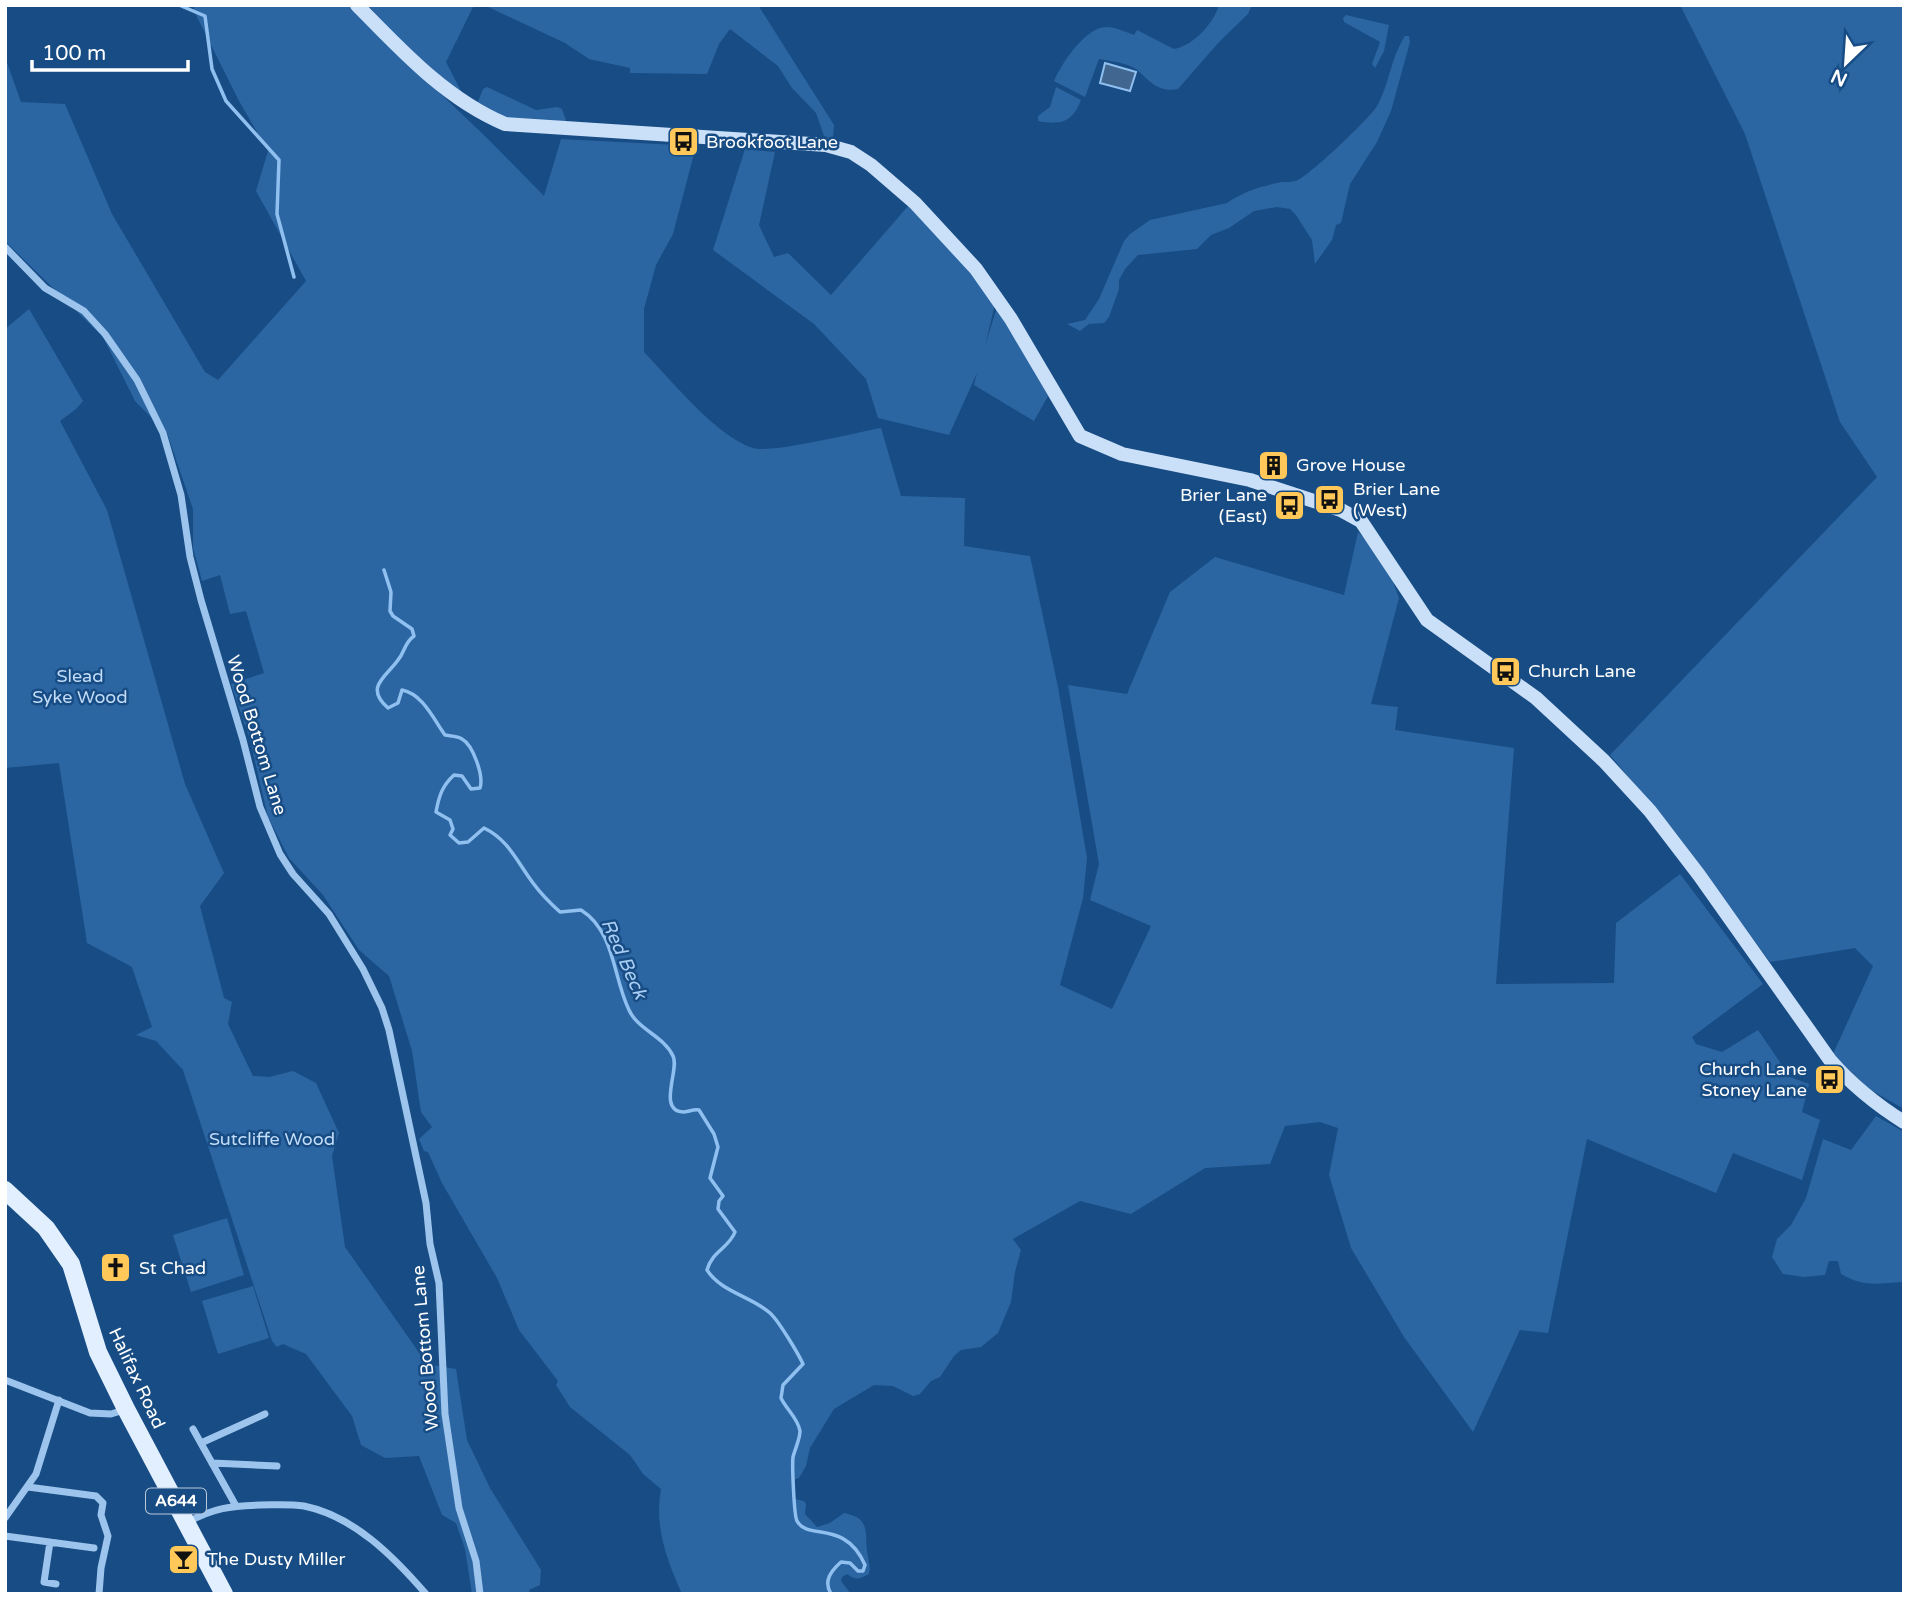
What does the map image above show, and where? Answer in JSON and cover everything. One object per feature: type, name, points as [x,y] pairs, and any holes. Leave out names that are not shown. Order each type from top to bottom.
[{"type":"main road","name":"Halifax Road","points":[[5,1190],[46,1228],[71,1264],[98,1352],[224,1594]]},
{"type":"street","points":[[358,5],[419,68],[479,113],[505,124],[531,128],[826,145],[851,152],[871,165],[915,203],[976,269],[1011,319],[1080,436],[1122,454],[1251,480],[1341,510],[1361,521],[1427,621],[1536,698],[1604,761],[1650,811],[1691,864],[1830,1060],[1848,1081],[1875,1104],[1904,1122]]},
{"type":"street","name":"Wood Bottom Lane","points":[[5,247],[45,288],[84,311],[105,334],[137,380],[163,433],[181,495],[195,579],[260,807],[280,854],[293,874],[329,914],[363,969],[382,1008],[426,1203],[430,1244],[439,1283],[445,1414],[459,1508],[475,1561],[480,1594]]},
{"type":"street","points":[[5,1380],[90,1413],[111,1414],[126,1409]]},
{"type":"street","points":[[5,1518],[36,1474],[59,1400]]},
{"type":"street","points":[[201,1443],[265,1414]]},
{"type":"street","points":[[193,1429],[236,1506]]},
{"type":"street","points":[[212,1463],[277,1466]]},
{"type":"street","points":[[28,1487],[96,1496],[103,1503],[101,1515],[108,1536],[99,1594]]},
{"type":"street","points":[[187,1522],[211,1510],[236,1506],[292,1505],[328,1514],[384,1549],[426,1594]]},
{"type":"street","points":[[5,1536],[94,1548]]},
{"type":"street","points":[[50,1542],[44,1582],[56,1584]]},
{"type":"green space","points":[[194,5],[348,5],[544,196],[561,139],[696,146],[673,234],[656,265],[644,309],[644,352],[710,420],[739,442],[753,448],[777,448],[881,428],[901,496],[965,498],[964,546],[1030,556],[1058,687],[1087,858],[1083,898],[1060,985],[1112,1009],[1151,926],[1090,900],[1099,864],[1068,685],[1127,694],[1170,592],[1215,557],[1344,595],[1358,532],[1384,557],[1399,598],[1371,704],[1398,707],[1395,730],[1514,748],[1496,984],[1614,983],[1616,923],[1680,874],[1763,984],[1692,1037],[1696,1044],[1722,1052],[1758,1030],[1790,1077],[1809,1084],[1802,1112],[1820,1120],[1802,1180],[1733,1153],[1716,1193],[1587,1139],[1548,1333],[1520,1330],[1473,1432],[1404,1337],[1351,1248],[1329,1175],[1338,1128],[1320,1122],[1285,1126],[1270,1164],[1205,1168],[1131,1214],[1080,1201],[1013,1239],[1021,1250],[1011,1302],[998,1333],[981,1347],[961,1350],[940,1377],[931,1381],[920,1394],[913,1396],[893,1386],[874,1385],[834,1409],[810,1448],[806,1466],[799,1478],[793,1480],[795,1499],[806,1504],[805,1514],[817,1527],[830,1523],[844,1513],[852,1515],[862,1522],[866,1532],[869,1574],[858,1579],[847,1574],[842,1577],[841,1581],[851,1594],[682,1594],[667,1556],[661,1530],[661,1489],[643,1474],[630,1455],[570,1407],[556,1385],[558,1381],[519,1330],[497,1278],[442,1183],[428,1152],[424,1151],[419,1139],[432,1127],[421,1112],[412,1051],[389,976],[359,950],[323,895],[289,858],[268,817],[250,740],[231,684],[264,673],[246,611],[230,614],[220,575],[202,581],[193,548],[193,509],[167,433],[135,401],[103,337],[5,241],[5,57],[21,102],[65,104],[112,214],[205,372],[218,380],[306,281],[256,191],[268,151],[239,101],[194,11]]},
{"type":"green space","points":[[368,5],[474,5],[446,62],[461,91],[459,94],[410,54]]},
{"type":"green space","points":[[484,5],[758,5],[834,125],[833,139],[824,136],[816,113],[792,88],[778,66],[730,29],[719,44],[707,74],[630,73],[630,68],[589,59],[565,43]]},
{"type":"green space","points":[[1219,5],[1252,5],[1248,14],[1178,89],[1160,88],[1133,67],[1099,59],[1085,97],[1054,81],[1076,47],[1099,28],[1113,28],[1134,35],[1137,30],[1174,49],[1202,33],[1213,19]]},
{"type":"green space","points":[[1680,5],[1904,5],[1904,1109],[1869,1089],[1833,1054],[1873,966],[1855,948],[1770,962],[1679,837],[1610,755],[1877,477],[1840,422],[1745,134]]},
{"type":"green space","points":[[1346,15],[1389,25],[1384,51],[1375,68],[1372,64],[1380,42],[1344,22]]},
{"type":"green space","points":[[1405,36],[1409,36],[1410,42],[1391,111],[1377,142],[1350,184],[1341,223],[1336,225],[1332,240],[1315,264],[1312,240],[1290,209],[1277,207],[1254,211],[1229,228],[1211,235],[1197,249],[1138,255],[1119,280],[1119,289],[1109,317],[1104,323],[1089,324],[1080,331],[1067,324],[1085,320],[1099,299],[1124,241],[1150,220],[1227,203],[1260,187],[1296,181],[1315,168],[1377,106]]},
{"type":"green space","points":[[487,87],[536,110],[557,107],[562,109],[566,120],[564,123],[510,121],[477,104],[483,89]]},
{"type":"green space","points":[[1056,87],[1081,100],[1078,108],[1065,121],[1038,121],[1038,116],[1050,107]]},
{"type":"green space","points":[[745,149],[775,152],[759,225],[774,257],[788,253],[831,295],[909,205],[973,275],[995,304],[985,346],[997,307],[1048,396],[1034,421],[974,385],[977,373],[949,435],[878,418],[866,379],[814,324],[713,250]]},
{"type":"green space","points":[[29,309],[83,401],[60,421],[107,510],[185,784],[224,873],[200,906],[224,998],[232,1002],[228,1024],[253,1076],[269,1077],[293,1071],[316,1083],[339,1133],[332,1156],[345,1247],[427,1364],[456,1369],[467,1440],[490,1488],[541,1570],[540,1585],[529,1590],[530,1594],[472,1594],[465,1549],[456,1523],[442,1515],[419,1456],[385,1458],[361,1445],[352,1416],[306,1354],[283,1344],[277,1347],[272,1341],[183,1070],[156,1041],[136,1035],[152,1027],[132,967],[87,943],[59,763],[5,768],[5,329]]},
{"type":"green space","points":[[1876,1116],[1904,1132],[1904,1282],[1872,1284],[1858,1281],[1841,1274],[1838,1261],[1829,1261],[1825,1275],[1804,1277],[1783,1274],[1772,1257],[1777,1239],[1791,1225],[1806,1198],[1823,1139],[1851,1150]]},
{"type":"green space","points":[[227,1218],[244,1275],[191,1292],[173,1235]]},
{"type":"green space","points":[[253,1286],[269,1338],[218,1354],[202,1301]]},
{"type":"shaded area","points":[[1105,63],[1136,72],[1130,91],[1100,83]]},
{"type":"waterway","name":"Red Beck","points":[[179,5],[205,16],[212,69],[226,101],[279,160],[277,214],[294,277]]},
{"type":"waterway","name":"Red Beck","points":[[384,570],[391,592],[390,611],[412,629],[414,636],[380,682],[377,688],[381,701],[388,708],[398,703],[402,690],[409,692],[427,708],[445,735],[458,737],[466,742],[479,769],[480,788],[471,789],[462,776],[454,775],[442,792],[436,812],[450,820],[453,829],[450,835],[459,843],[468,842],[484,828],[493,833],[506,845],[536,887],[560,912],[581,910],[592,919],[607,942],[633,1017],[664,1043],[673,1056],[671,1105],[675,1110],[683,1112],[699,1110],[714,1134],[718,1147],[710,1178],[723,1196],[718,1209],[735,1232],[713,1258],[707,1270],[720,1284],[770,1313],[803,1364],[783,1385],[781,1398],[800,1431],[793,1457],[797,1521],[809,1530],[838,1536],[857,1551],[865,1565],[863,1571],[858,1571],[850,1563],[841,1562],[829,1576],[831,1594]]},
{"type":"place","name":"Brookfoot Lane","points":[[683,142]]},
{"type":"place","name":"Grove House","points":[[1273,465]]},
{"type":"place","name":"Brier Lane (West)","points":[[1330,499]]},
{"type":"place","name":"Brier Lane (East)","points":[[1290,505]]},
{"type":"place","name":"Church Lane","points":[[1505,671]]},
{"type":"place","name":"Church Lane Stoney Lane","points":[[1830,1079]]},
{"type":"place","name":"St Chad","points":[[116,1268]]},
{"type":"place","name":"The Dusty Miller","points":[[184,1559]]},
{"type":"park label","name":"Slead Syke Wood","points":[[80,686]]},
{"type":"park label","name":"Sutcliffe Wood","points":[[272,1139]]}]
